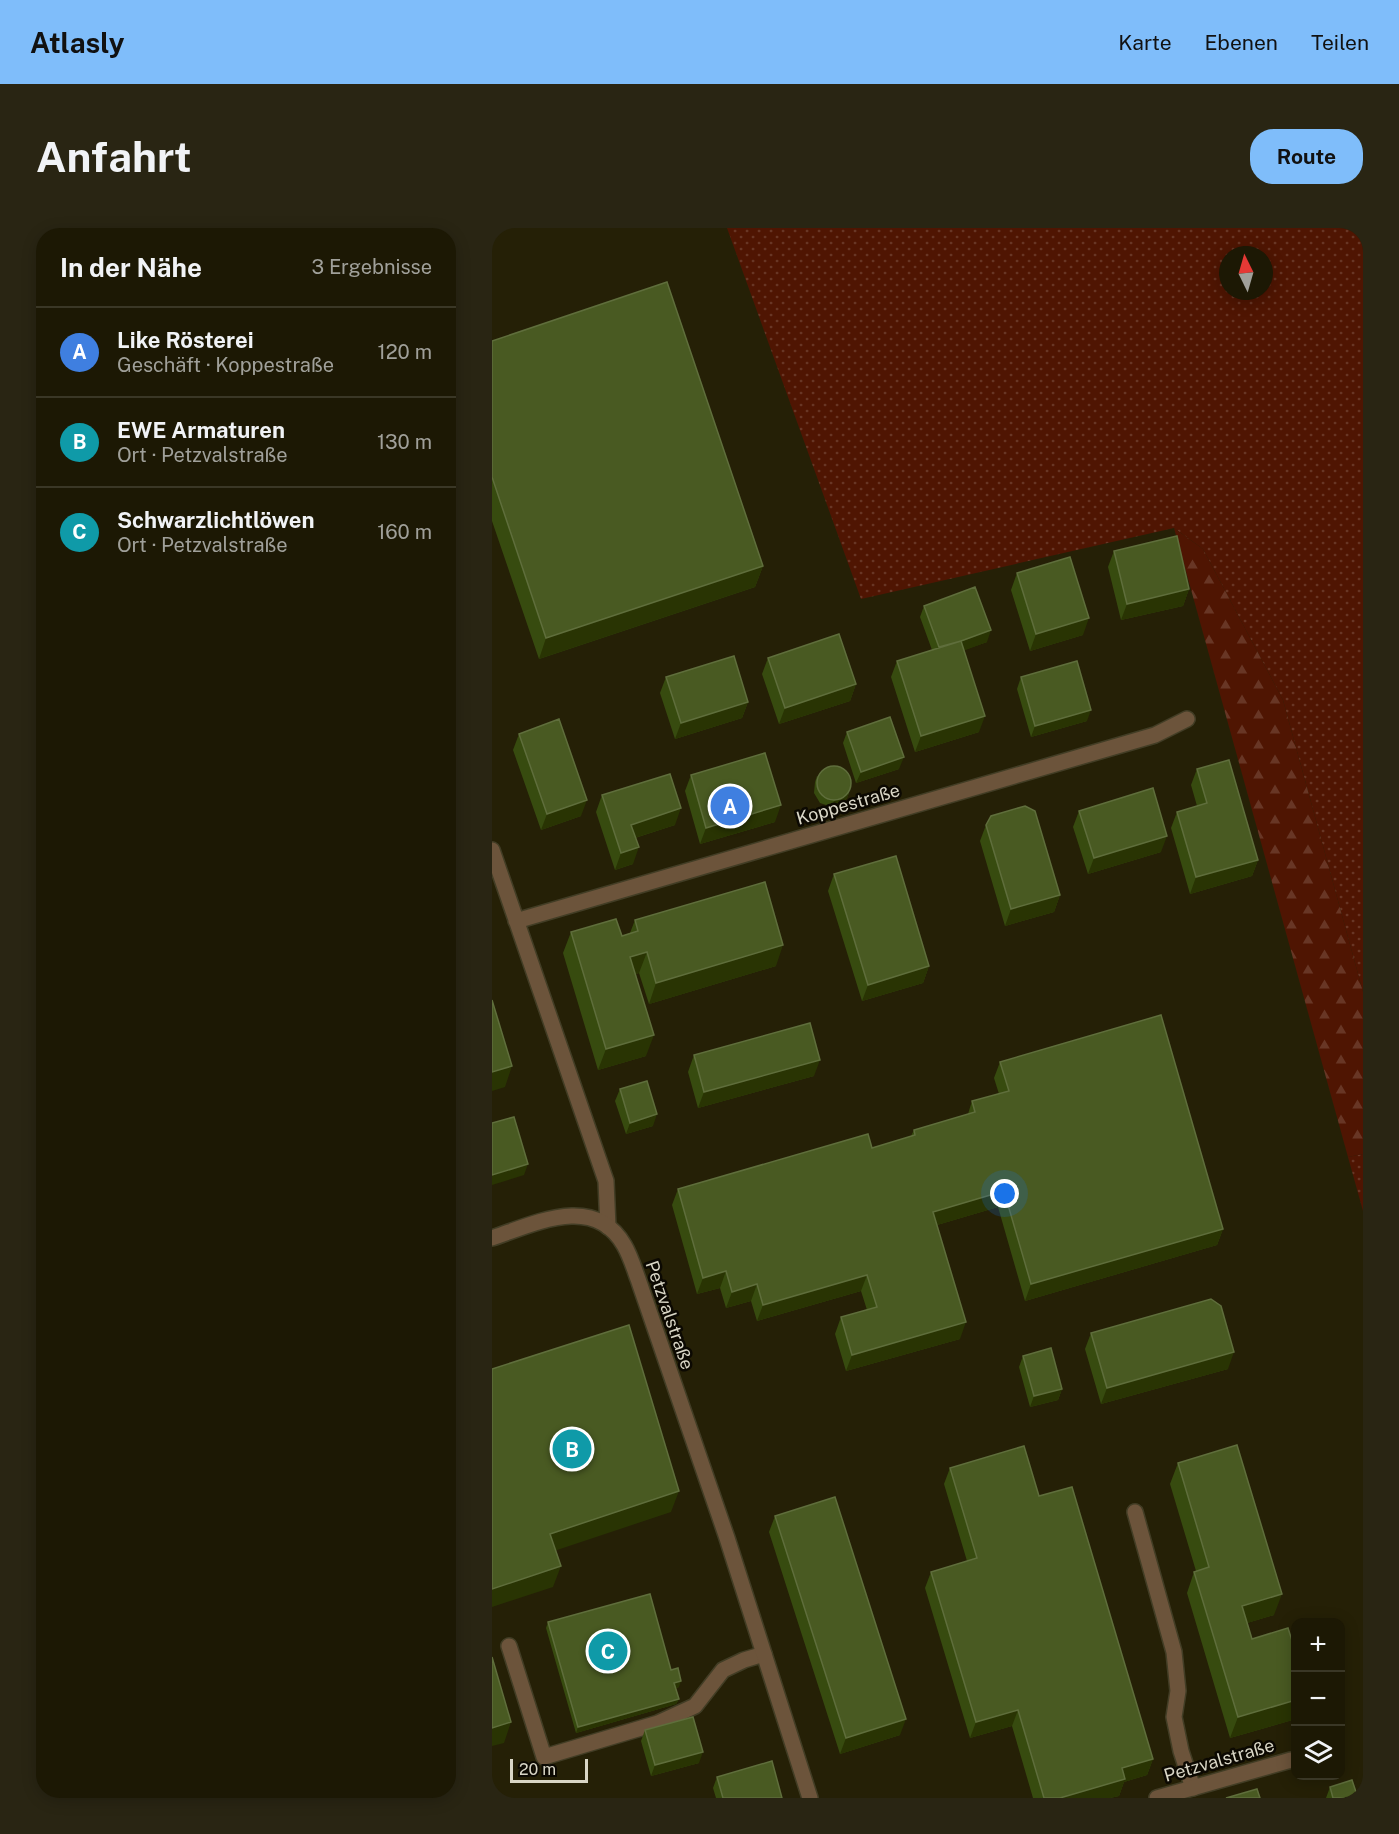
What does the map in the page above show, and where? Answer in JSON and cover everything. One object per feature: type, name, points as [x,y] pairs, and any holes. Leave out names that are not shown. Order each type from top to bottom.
[{"type":"street","name":"Koppestraße","points":[[516,921],[1155,735],[1187,718]]},
{"type":"street","points":[[492,850],[606,1181],[608,1227],[585,1216],[572,1215],[492,1238]]},
{"type":"street","name":"Petzvalstraße","points":[[608,1227],[623,1244],[638,1280],[727,1538],[810,1798]]},
{"type":"street","points":[[1135,1512],[1174,1652],[1179,1691],[1174,1717],[1192,1788]]},
{"type":"street","points":[[510,1646],[544,1756],[658,1723],[695,1706],[723,1670],[764,1654]]},
{"type":"street","name":"Petzvalstraße","points":[[1157,1798],[1291,1760]]},
{"type":"green space","points":[[727,228],[1363,228],[1363,992],[1283,700],[1203,549],[1174,528],[861,599]]},
{"type":"green space","points":[[1174,528],[1203,549],[1283,700],[1363,992],[1363,1154],[1348,1157]]},
{"type":"green space","points":[[1363,1154],[1363,1211],[1348,1157]]},
{"type":"building","points":[[667,282],[763,566],[546,638],[492,477],[492,341]]},
{"type":"building","points":[[1177,536],[1189,589],[1127,604],[1114,551]]},
{"type":"building","points":[[1070,557],[1089,618],[1036,634],[1017,573]]},
{"type":"building","points":[[975,587],[991,630],[939,647],[924,606]]},
{"type":"building","points":[[839,634],[856,684],[785,708],[768,658]]},
{"type":"building","points":[[961,641],[985,716],[921,736],[897,661]]},
{"type":"building","points":[[734,656],[748,702],[681,723],[666,677]]},
{"type":"building","points":[[1077,661],[1091,710],[1035,726],[1021,677]]},
{"type":"building","points":[[890,717],[904,757],[861,772],[847,732]]},
{"type":"building","points":[[559,719],[587,800],[547,814],[519,734]]},
{"type":"building","points":[[765,753],[781,805],[706,828],[691,775]]},
{"type":"building","points":[[1229,760],[1258,860],[1196,877],[1177,812],[1207,803],[1197,769]]},
{"type":"building","points":[[834,766],[846,771],[851,783],[846,795],[834,800],[822,795],[817,783],[822,771]]},
{"type":"building","points":[[670,774],[681,808],[631,825],[639,847],[621,853],[602,795]]},
{"type":"building","points":[[1153,788],[1167,836],[1094,858],[1079,811]]},
{"type":"building","points":[[1025,806],[1035,811],[1060,895],[1011,909],[986,825],[991,816]]},
{"type":"building","points":[[896,856],[929,966],[868,985],[834,874]]},
{"type":"building","points":[[765,882],[783,945],[656,983],[647,952],[630,957],[654,1035],[606,1049],[571,932],[616,919],[622,936],[638,931],[635,920]]},
{"type":"building","points":[[492,1000],[512,1066],[492,1072]]},
{"type":"building","points":[[1161,1015],[1223,1229],[1031,1284],[1004,1191],[933,1212],[966,1322],[852,1355],[841,1317],[877,1307],[867,1275],[763,1305],[757,1284],[732,1292],[726,1271],[703,1278],[678,1189],[868,1134],[872,1148],[915,1135],[914,1130],[975,1112],[972,1101],[1009,1091],[1000,1062]]},
{"type":"building","points":[[810,1023],[820,1060],[704,1092],[694,1055]]},
{"type":"building","points":[[647,1081],[657,1114],[630,1123],[620,1089]]},
{"type":"building","points":[[514,1117],[528,1164],[492,1175],[492,1123]]},
{"type":"building","points":[[1211,1299],[1221,1306],[1234,1352],[1107,1388],[1091,1333]]},
{"type":"building","points":[[629,1325],[679,1491],[550,1534],[561,1566],[492,1589],[492,1369]]},
{"type":"building","points":[[1051,1348],[1062,1389],[1034,1396],[1023,1356]]},
{"type":"building","points":[[1237,1445],[1282,1594],[1242,1606],[1252,1639],[1288,1628],[1291,1637],[1291,1701],[1238,1717],[1194,1572],[1209,1567],[1178,1463]]},
{"type":"building","points":[[1024,1446],[1039,1496],[1072,1487],[1153,1759],[1122,1768],[1125,1779],[1060,1798],[1044,1798],[1018,1710],[976,1722],[931,1572],[977,1558],[950,1468]]},
{"type":"building","points":[[835,1497],[906,1719],[846,1738],[775,1516]]},
{"type":"building","points":[[650,1594],[671,1670],[678,1668],[681,1681],[674,1683],[679,1699],[578,1727],[548,1622]]},
{"type":"building","points":[[492,1657],[511,1722],[492,1728]]},
{"type":"building","points":[[693,1717],[703,1752],[655,1765],[645,1730]]},
{"type":"building","points":[[772,1761],[782,1798],[723,1798],[717,1777]]},
{"type":"building","points":[[1352,1780],[1358,1798],[1333,1798],[1330,1787]]},
{"type":"building","points":[[1257,1789],[1260,1798],[1226,1798]]},
{"type":"place","name":"Like Rösterei","points":[[730,806]]},
{"type":"place","name":"EWE Armaturen","points":[[572,1449]]},
{"type":"place","name":"Schwarzlichtlöwen","points":[[608,1651]]}]
